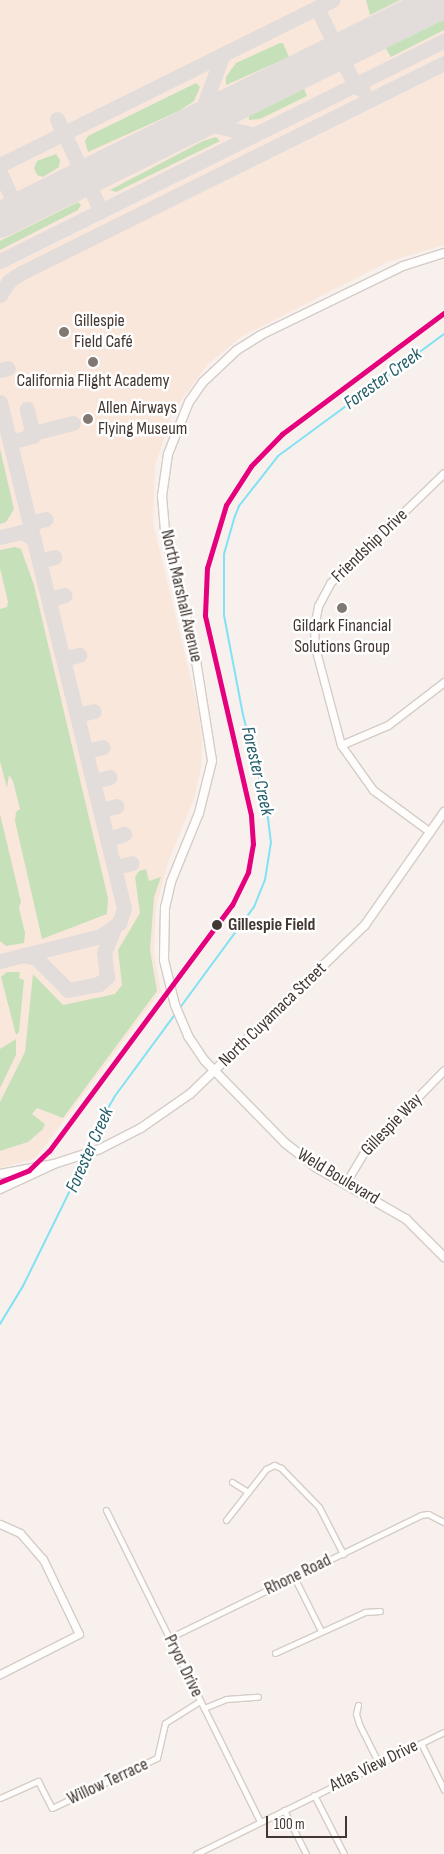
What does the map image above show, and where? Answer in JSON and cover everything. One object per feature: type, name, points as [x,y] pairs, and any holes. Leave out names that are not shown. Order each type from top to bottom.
[{"type":"main road","name":"North Marshall Avenue","points":[[215,1072],[199,1053],[183,1026],[171,994],[163,946],[165,907],[171,882],[199,813],[212,761],[194,648],[165,530],[164,476],[175,432],[189,402],[203,382],[237,350],[261,335],[403,266],[444,253]]},
{"type":"main road","name":"North Cuyamaca Street","points":[[0,1174],[54,1164],[100,1149],[163,1114],[215,1072],[365,925],[444,812]]},
{"type":"main road","name":"Weld Boulevard","points":[[215,1072],[294,1152],[406,1220],[444,1257]]},
{"type":"main road","name":"North Cuyamaca Street","points":[[0,1189],[54,1164]]},
{"type":"street","name":"Friendship Drive","points":[[430,832],[373,790],[342,745],[315,647],[314,627],[318,606],[330,583],[444,474]]},
{"type":"street","points":[[342,745],[393,721],[444,682]]},
{"type":"street","name":"Gillespie Way","points":[[345,1184],[367,1148],[444,1070]]},
{"type":"street","points":[[226,1520],[266,1469],[274,1465],[281,1468],[319,1508],[342,1554]]},
{"type":"street","points":[[232,1482],[248,1492]]},
{"type":"street","name":"Pryor Drive","points":[[106,1510],[260,1822]]},
{"type":"street","name":"Rhone Road","points":[[169,1638],[428,1514],[444,1522]]},
{"type":"street","points":[[0,1524],[20,1533],[44,1559],[79,1634],[0,1674]]},
{"type":"street","points":[[294,1577],[321,1631]]},
{"type":"street","points":[[276,1653],[365,1612],[380,1611]]},
{"type":"street","points":[[204,1708],[226,1699],[258,1697]]},
{"type":"street","name":"Willow Terrace","points":[[0,1798],[38,1781],[52,1808],[157,1758],[165,1723],[200,1701]]},
{"type":"street","points":[[358,1706],[356,1714],[359,1724],[379,1764]]},
{"type":"street","name":"Atlas View Drive","points":[[196,1854],[444,1732]]},
{"type":"street","points":[[421,1743],[444,1790]]},
{"type":"street","points":[[314,1795],[344,1854]]},
{"type":"street","points":[[284,1810],[306,1854]]},
{"type":"shaded area","points":[[0,0],[444,0],[444,245],[388,262],[241,337],[207,365],[173,412],[155,466],[153,523],[198,708],[202,739],[201,768],[194,799],[168,862],[156,908],[154,952],[161,991],[36,1158],[0,1168]]},
{"type":"green space","points":[[366,0],[400,0],[370,15]]},
{"type":"green space","points":[[444,18],[444,30],[391,57],[385,47]]},
{"type":"green space","points":[[283,43],[289,57],[226,85],[226,77],[236,63]]},
{"type":"green space","points":[[196,83],[200,87],[194,101],[179,111],[88,152],[85,141],[88,136]]},
{"type":"green space","points":[[304,89],[307,96],[260,119],[249,120],[249,116]]},
{"type":"green space","points":[[216,137],[220,141],[116,192],[110,190],[203,141]]},
{"type":"green space","points":[[56,154],[60,160],[59,167],[43,177],[37,175],[34,168],[37,161]]},
{"type":"green space","points":[[78,202],[81,205],[78,210],[0,250],[0,241]]},
{"type":"green space","points":[[0,449],[14,509],[6,522],[0,524]]},
{"type":"green space","points":[[15,547],[21,549],[34,585],[108,898],[107,914],[42,939],[15,821],[16,812],[20,809],[13,781],[9,775],[7,788],[0,761],[0,609],[7,607],[8,602],[0,568],[0,550]]},
{"type":"green space","points":[[0,814],[21,902],[19,908],[25,933],[24,943],[6,946],[0,941]]},
{"type":"green space","points":[[146,869],[149,881],[161,877],[154,897],[150,950],[157,991],[63,1118],[37,1108],[32,1114],[45,1124],[43,1129],[28,1142],[0,1151],[0,1102],[25,1052],[33,974],[63,1005],[115,994],[122,985],[118,950],[140,913],[135,877],[139,871]]},
{"type":"green space","points":[[7,972],[20,972],[19,978],[24,980],[19,1032],[16,1035],[1,977]]},
{"type":"green space","points":[[16,1039],[16,1055],[0,1088],[0,1049]]},
{"type":"waterway","name":"Forester Creek","points":[[179,1009],[254,907],[265,880],[271,843],[267,809],[243,715],[224,615],[224,554],[235,516],[239,506],[278,456],[444,334]]},
{"type":"waterway","name":"Forester Creek","points":[[89,1149],[95,1131],[115,1096],[176,1013]]},
{"type":"waterway","name":"Forester Creek","points":[[0,1324],[23,1286],[87,1156]]},
{"type":"taxiway","points":[[0,165],[332,0]]},
{"type":"taxiway","points":[[317,8],[355,85],[363,91]]},
{"type":"taxiway","points":[[0,261],[444,41]]},
{"type":"taxiway","points":[[188,127],[201,113],[223,54]]},
{"type":"taxiway","points":[[0,295],[9,281],[21,273],[444,63]]},
{"type":"taxiway","points":[[57,119],[101,211]]},
{"type":"taxiway","points":[[188,127],[209,124],[254,135]]},
{"type":"taxiway","points":[[0,173],[18,211]]},
{"type":"taxiway","points":[[0,370],[8,368]]},
{"type":"taxiway","points":[[0,402],[124,908],[119,923],[101,936],[0,961]]},
{"type":"taxiway","points":[[10,442],[33,436],[27,409]]},
{"type":"taxiway","points":[[33,433],[73,423]]},
{"type":"taxiway","points":[[30,523],[46,519]]},
{"type":"taxiway","points":[[0,537],[21,532],[34,539]]},
{"type":"taxiway","points":[[39,561],[55,557]]},
{"type":"taxiway","points":[[49,599],[65,595]]},
{"type":"taxiway","points":[[64,659],[79,655]]},
{"type":"taxiway","points":[[77,715],[94,711]]},
{"type":"taxiway","points":[[87,751],[103,747]]},
{"type":"taxiway","points":[[94,781],[110,777]]},
{"type":"taxiway","points":[[101,810],[117,806]]},
{"type":"taxiway","points":[[108,839],[124,834]]},
{"type":"taxiway","points":[[115,867],[132,863]]},
{"type":"taxiway","points":[[23,955],[36,958],[68,990],[99,984],[107,977],[104,953],[114,928]]},
{"type":"runway","points":[[0,220],[443,0]]},
{"type":"transit line","points":[[0,1182],[29,1170],[49,1151],[232,905],[248,872],[253,844],[251,815],[205,615],[207,568],[226,505],[251,466],[282,434],[444,313]]},
{"type":"place","name":"Gillespie Field Café","points":[[64,332]]},
{"type":"place","name":"California Flight Academy","points":[[93,362]]},
{"type":"place","name":"Allen Airways Flying Museum","points":[[88,419]]},
{"type":"place","name":"Gildark Financial Solutions Group","points":[[342,608]]},
{"type":"place","name":"Gillespie Field","points":[[217,925]]}]
